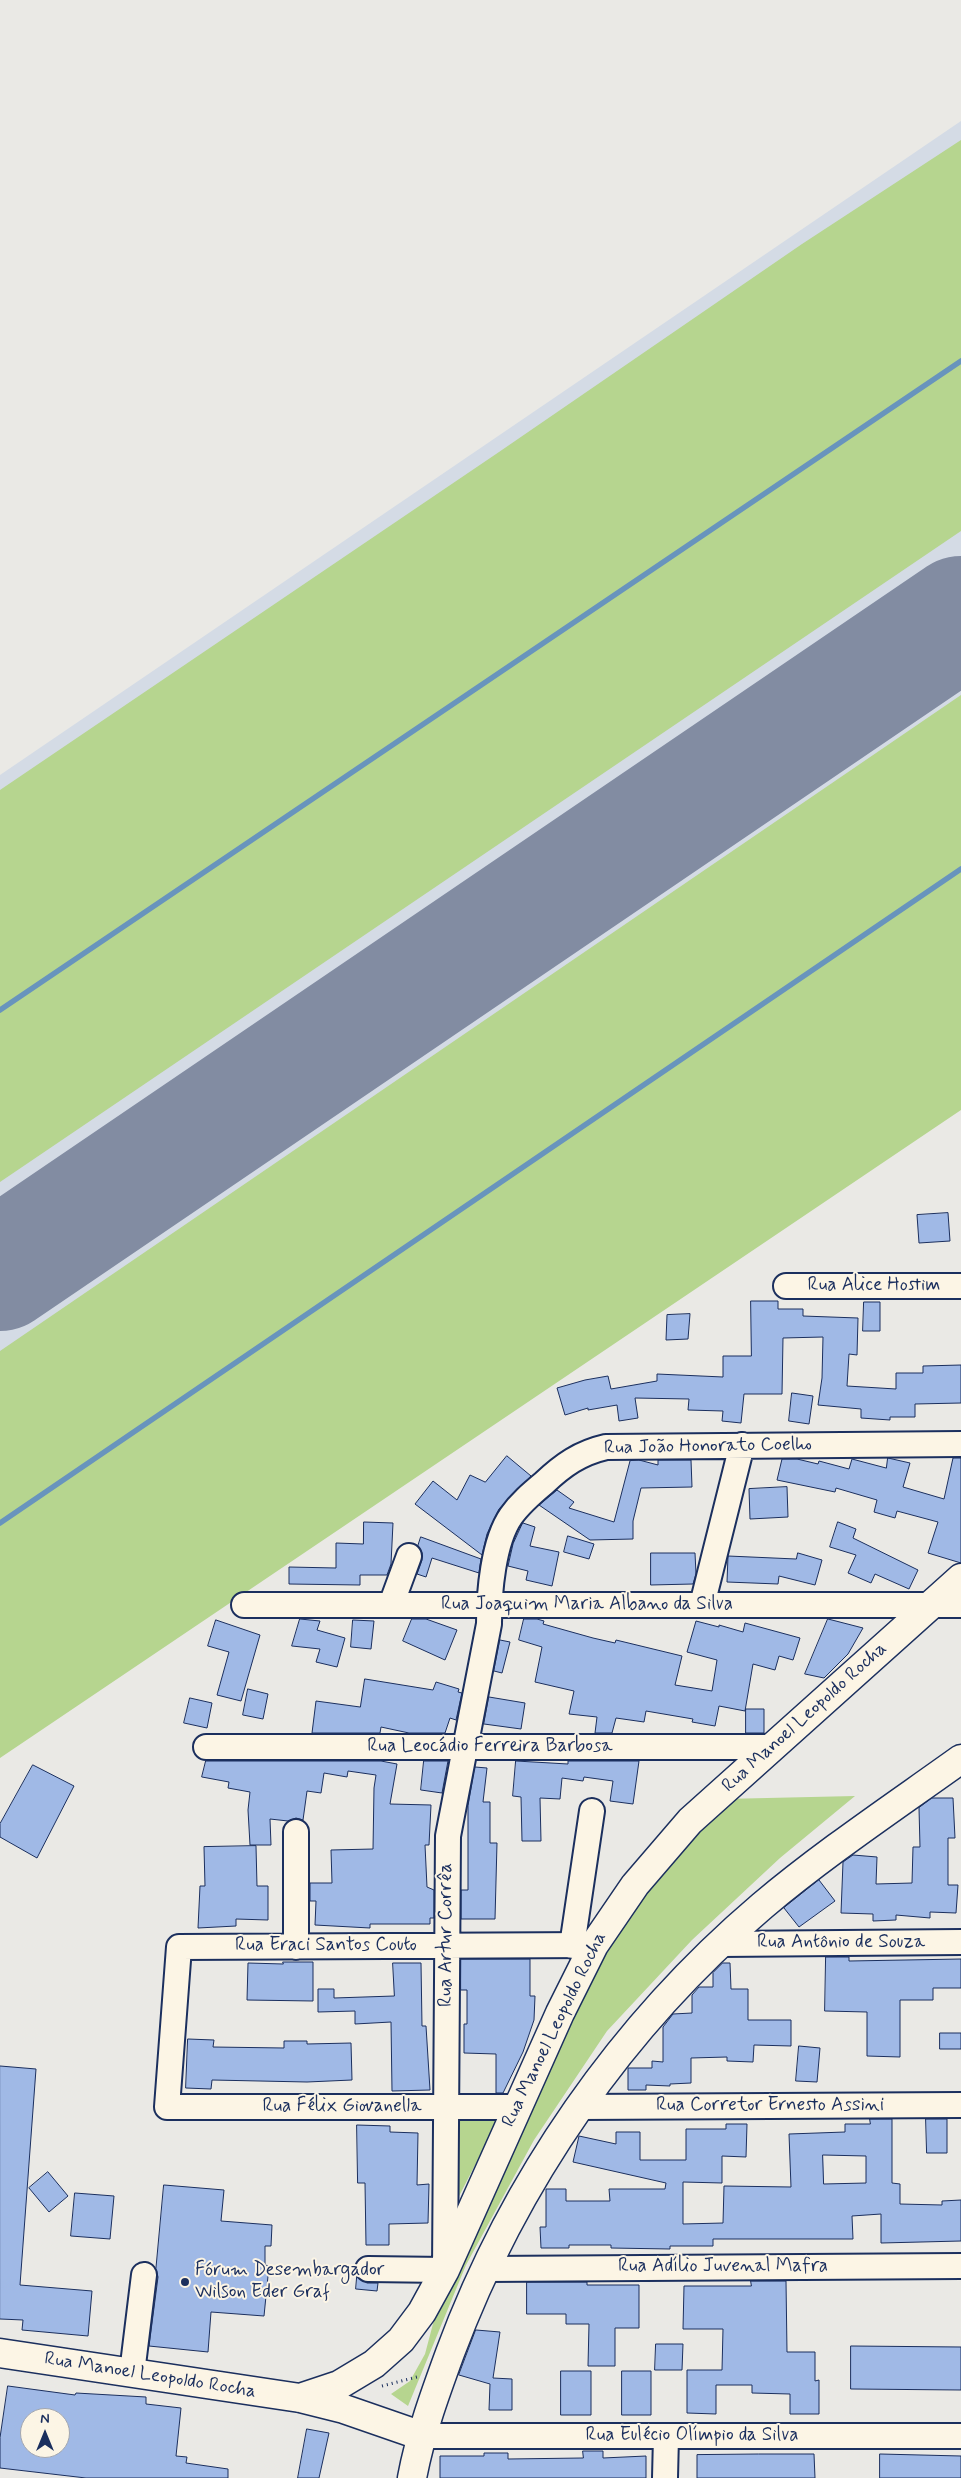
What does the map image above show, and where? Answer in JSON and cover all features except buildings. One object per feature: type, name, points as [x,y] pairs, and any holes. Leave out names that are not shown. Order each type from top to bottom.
[{"type":"main road","name":"Rua Manoel Leopoldo Rocha","points":[[300,2398],[339,2385],[374,2364],[401,2340],[422,2312],[445,2270],[517,2106],[583,1946],[690,1821],[961,1578]]},
{"type":"main road","points":[[412,2478],[432,2398],[464,2316],[486,2269],[522,2199],[579,2107],[618,2054],[656,2010],[720,1944],[797,1878],[961,1759]]},
{"type":"main road","name":"Rua Manoel Leopoldo Rocha","points":[[0,2353],[300,2398],[344,2409],[422,2436]]},
{"type":"street","name":"Rua Alice Hostim","points":[[786,1286],[961,1286]]},
{"type":"street","name":"Rua João Honorato Coelho","points":[[489,1605],[502,1534],[510,1517],[522,1502],[565,1464],[587,1452],[606,1447],[961,1444]]},
{"type":"street","points":[[702,1605],[742,1445]]},
{"type":"street","points":[[391,1605],[409,1556]]},
{"type":"street","name":"Rua Joaquim Maria Albano da Silva","points":[[244,1605],[961,1604]]},
{"type":"street","name":"Rua Artur Corrêa","points":[[445,2270],[448,1836],[489,1624],[489,1605]]},
{"type":"street","name":"Rua Leocádio Ferreira Barbosa","points":[[206,1747],[773,1747]]},
{"type":"street","points":[[583,1946],[592,1811]]},
{"type":"street","points":[[296,1832],[296,1946]]},
{"type":"street","name":"Rua Antônio de Souza","points":[[720,1944],[961,1942]]},
{"type":"street","name":"Rua Eraci Santos Couto","points":[[167,2107],[179,1947],[583,1946]]},
{"type":"street","name":"Rua Corretor Ernesto Assini","points":[[579,2107],[961,2105]]},
{"type":"street","name":"Rua Félix Giovanella","points":[[167,2107],[517,2106]]},
{"type":"street","name":"Rua Adílio Juvenal Mafra","points":[[486,2269],[961,2266]]},
{"type":"street","points":[[368,2269],[445,2270]]},
{"type":"street","points":[[132,2373],[144,2275]]},
{"type":"street","name":"Rua Eulécio Olímpio da Silva","points":[[422,2436],[961,2436]]},
{"type":"street","points":[[665,2478],[666,2436]]},
{"type":"path","points":[[379,2387],[444,2368]]},
{"type":"shaded area","points":[[961,121],[961,1107],[0,1756],[0,775]]},
{"type":"green space","points":[[961,140],[961,531],[0,1182],[0,790],[802,244]]},
{"type":"green space","points":[[961,695],[961,1110],[0,1758],[0,1351]]},
{"type":"green space","points":[[855,1796],[780,1858],[692,1940],[607,2031],[534,2140],[466,2265],[408,2406],[391,2394],[410,2381],[425,2354],[434,2320],[469,2234],[561,2030],[632,1905],[723,1799]]},
{"type":"green space","points":[[453,2111],[503,2111],[457,2200]]},
{"type":"waterway","points":[[0,1010],[961,361]]},
{"type":"waterway","points":[[0,1523],[961,869]]},
{"type":"runway","points":[[0,1270],[961,617]]},
{"type":"place","name":"Fórum Desembargador Wilson Eder Graf","points":[[185,2282]]}]
